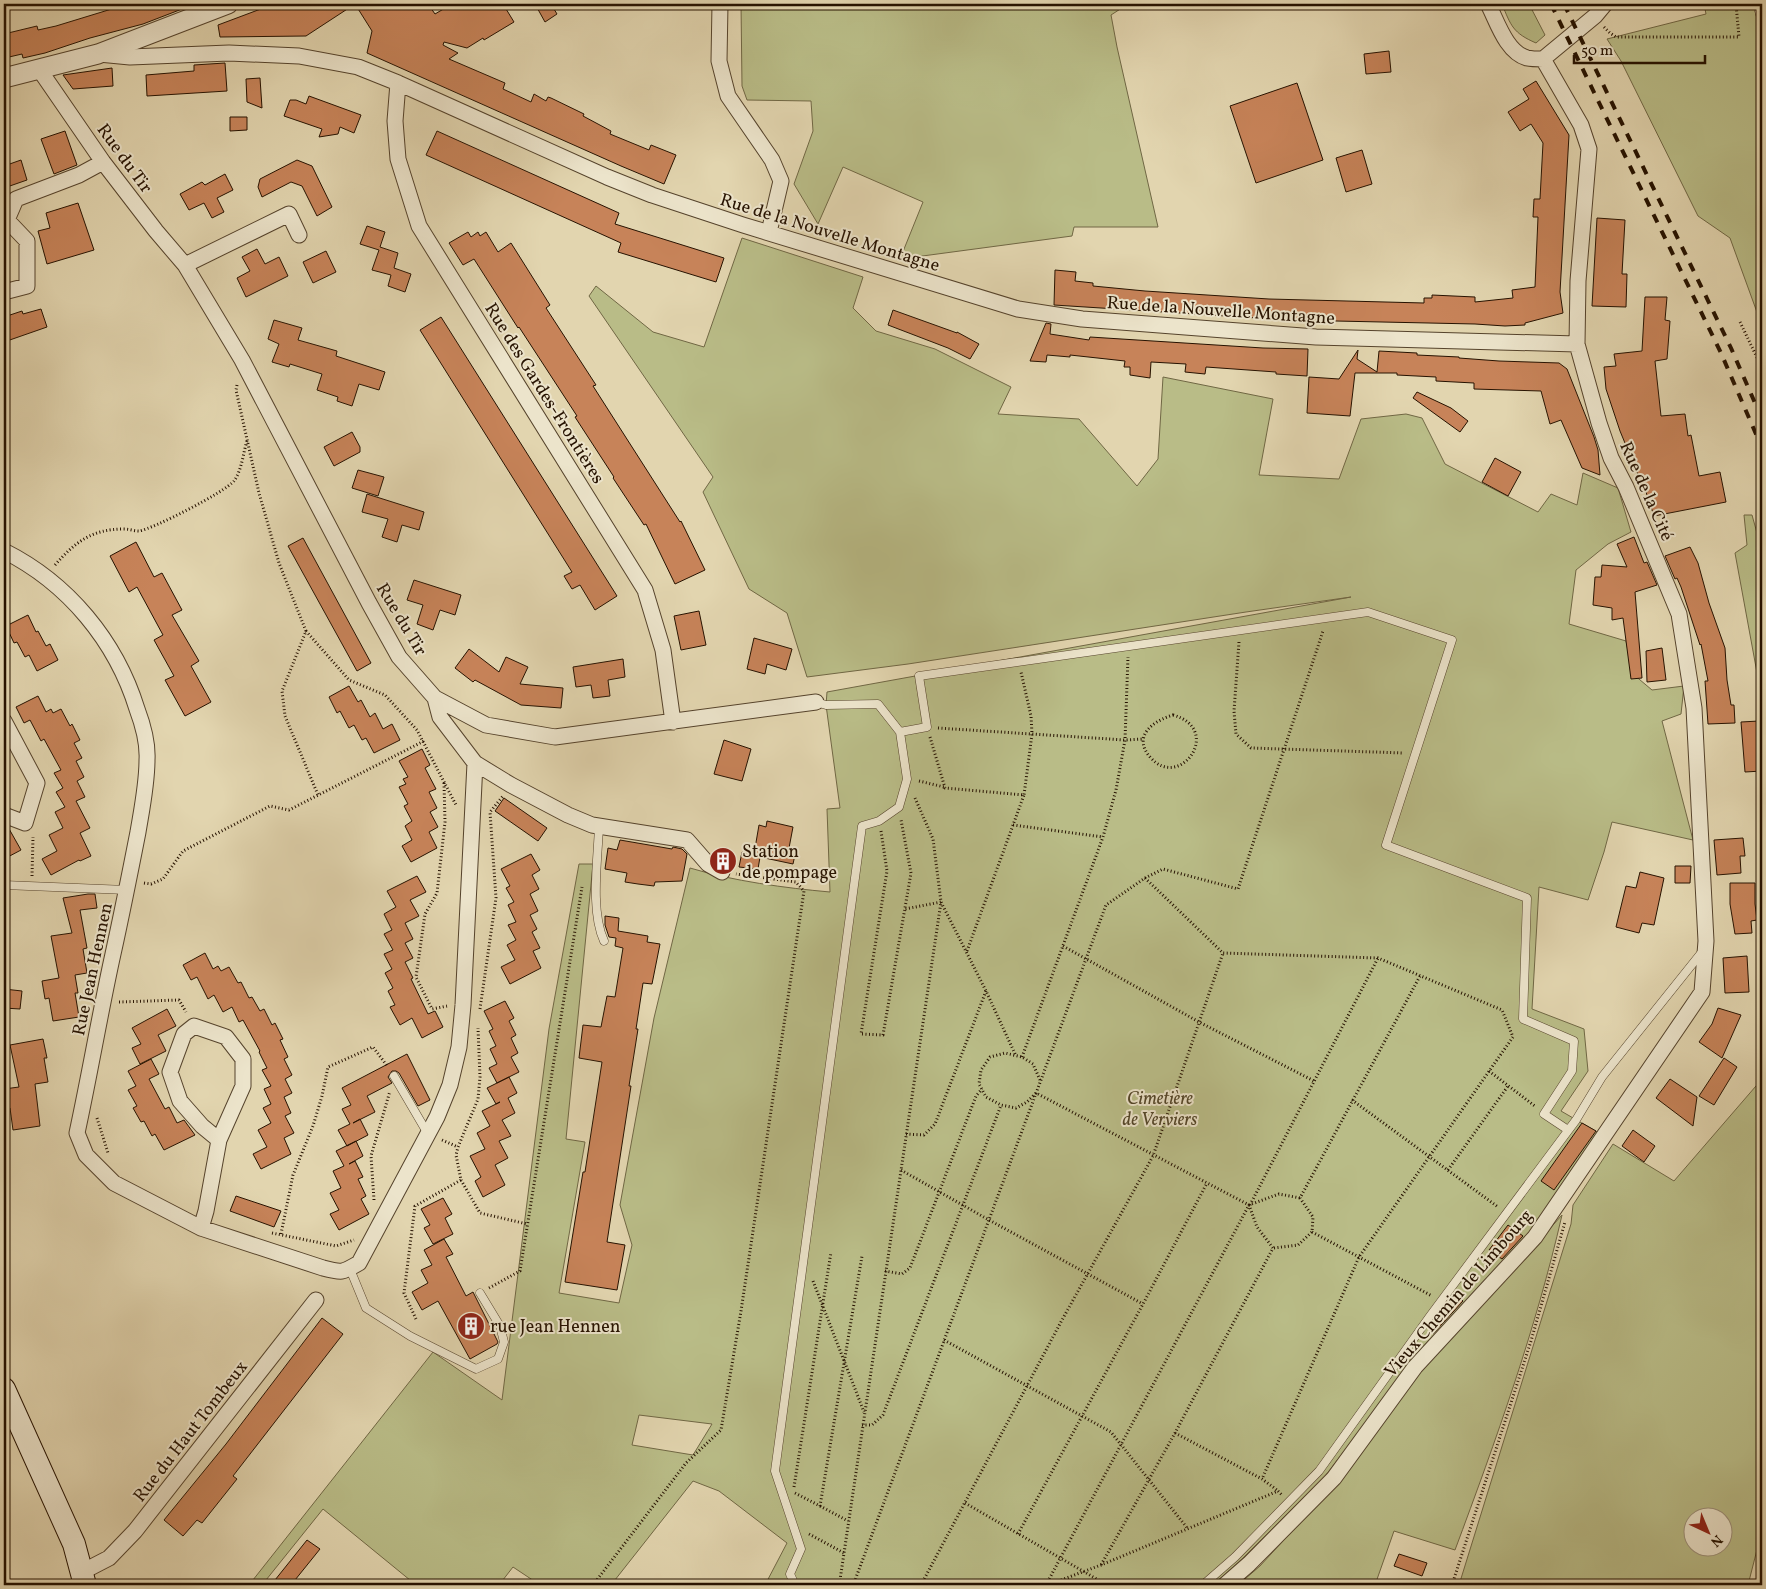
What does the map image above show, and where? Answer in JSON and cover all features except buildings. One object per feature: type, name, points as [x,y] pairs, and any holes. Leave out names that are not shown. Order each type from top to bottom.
[{"type":"main road","points":[[4,1388],[74,1544],[84,1578]]},
{"type":"street","points":[[4,78],[98,54],[199,10],[228,4]]},
{"type":"street","points":[[720,4],[719,61],[728,96],[772,160],[780,181],[769,232]]},
{"type":"street","points":[[1488,4],[1515,51],[1526,58],[1543,59],[1595,16],[1605,4]]},
{"type":"street","name":"Rue de la Nouvelle Montagne","points":[[98,54],[130,57],[229,53],[299,56],[358,67],[398,83],[607,178],[652,196],[1018,309],[1082,319],[1316,337],[1577,344]]},
{"type":"street","name":"Rue de la Cité","points":[[1543,59],[1581,125],[1589,149],[1578,281],[1577,344],[1598,423],[1611,458],[1626,487],[1680,614],[1694,708],[1705,948]]},
{"type":"street","name":"Rue du Tir","points":[[39,69],[103,162],[184,265],[242,360],[399,657],[435,698],[486,725],[555,737],[816,702]]},
{"type":"street","name":"Rue des Gardes-Frontières","points":[[398,83],[394,121],[398,159],[419,226],[645,590],[663,650],[673,722]]},
{"type":"street","points":[[4,292],[26,286],[27,240],[5,220],[16,199],[79,175],[103,162]]},
{"type":"street","points":[[184,265],[289,214],[299,235]]},
{"type":"street","name":"Rue Jean Hennen","points":[[4,551],[34,568],[59,588],[99,632],[119,662],[133,695],[143,725],[148,759],[145,793],[128,885],[77,1132],[86,1155],[114,1183],[201,1228],[323,1268],[339,1272],[345,1272],[350,1269]]},
{"type":"street","points":[[435,698],[440,717],[475,763],[510,786],[568,815],[599,826],[687,840],[708,864],[722,872]]},
{"type":"street","points":[[4,722],[37,783],[25,823],[4,815]]},
{"type":"street","points":[[350,1269],[359,1263],[428,1134],[450,1085],[459,1047],[464,1005],[475,763]]},
{"type":"street","name":"Vieux Chemin de Limbourg","points":[[1225,1585],[1249,1564],[1334,1478],[1415,1367],[1535,1237],[1702,992],[1705,948]]},
{"type":"street","points":[[201,1228],[220,1140],[243,1086],[243,1059],[226,1037],[194,1026],[184,1034],[170,1072],[180,1101],[202,1126],[220,1140]]},
{"type":"street","name":"Rue du Haut Tombeux","points":[[84,1578],[109,1558],[135,1531],[316,1300]]},
{"type":"lane","points":[[1757,4],[1762,21]]},
{"type":"lane","points":[[900,732],[927,727],[919,676],[1368,612],[1452,640],[1386,845],[1527,898],[1523,1018],[1574,1042],[1572,1071],[1544,1114],[1568,1130]]},
{"type":"lane","points":[[794,1585],[790,1574],[801,1549],[774,1471],[862,826],[879,821],[899,807],[907,779],[900,732],[878,704],[826,705],[816,702]]},
{"type":"lane","points":[[599,826],[596,890],[598,928],[604,940]]},
{"type":"lane","points":[[4,885],[128,885]]},
{"type":"lane","points":[[1203,1585],[1235,1558],[1319,1471],[1441,1301],[1576,1120],[1602,1078],[1705,948]]},
{"type":"lane","points":[[394,1076],[428,1134]]},
{"type":"lane","points":[[350,1269],[366,1308],[410,1336],[476,1369],[498,1359],[504,1342],[500,1326],[480,1293]]},
{"type":"path","points":[[1595,16],[1610,34],[1616,37],[1739,37],[1736,4]]},
{"type":"path","points":[[1740,322],[1762,368]]},
{"type":"path","points":[[242,360],[236,390],[259,493],[279,563],[306,630],[348,680],[385,695],[417,730],[456,805]]},
{"type":"path","points":[[45,577],[77,543],[90,535],[106,530],[139,530],[152,527],[232,483],[238,474],[247,440]]},
{"type":"path","points":[[854,1583],[1106,906],[1144,878],[1163,869],[1238,889],[1328,618]]},
{"type":"path","points":[[306,630],[282,691],[286,716],[318,795]]},
{"type":"path","points":[[1240,630],[1234,711],[1236,734],[1251,748],[1415,754]]},
{"type":"path","points":[[1022,1058],[1103,837],[1116,790],[1125,740],[1129,646]]},
{"type":"path","points":[[967,952],[1024,794],[1032,734],[1018,662]]},
{"type":"path","points":[[1173,714],[1182,717],[1190,723],[1195,732],[1197,744],[1192,756],[1183,764],[1170,768],[1159,765],[1150,758],[1144,749],[1143,739],[1150,726],[1159,718],[1173,714]]},
{"type":"path","points":[[945,788],[927,727],[1125,740],[1143,739]]},
{"type":"path","points":[[128,885],[151,884],[163,879],[183,851],[270,806],[290,810],[424,741]]},
{"type":"path","points":[[907,779],[945,788],[1024,794]]},
{"type":"path","points":[[839,1585],[941,902],[933,839],[907,779]]},
{"type":"path","points":[[444,780],[445,822],[437,893],[425,914],[416,977],[432,1009],[454,1004]]},
{"type":"path","points":[[480,1012],[496,898],[490,812],[510,786]]},
{"type":"path","points":[[879,821],[886,871],[861,1034],[883,1035],[911,873],[899,807]]},
{"type":"path","points":[[25,823],[33,833],[32,886]]},
{"type":"path","points":[[1013,825],[1103,837]]},
{"type":"path","points":[[593,1585],[686,1463],[721,1430],[741,1311],[804,891],[796,882],[722,872]]},
{"type":"path","points":[[1144,878],[1223,953],[1378,958],[1502,1010],[1512,1037],[1359,1257],[1262,1479]]},
{"type":"path","points":[[480,1293],[520,1271],[583,883]]},
{"type":"path","points":[[905,909],[941,902]]},
{"type":"path","points":[[941,902],[1016,1056]]},
{"type":"path","points":[[1063,946],[1199,1022],[1314,1081]]},
{"type":"path","points":[[921,1585],[1153,1156],[1223,953]]},
{"type":"path","points":[[1047,1585],[1378,958]]},
{"type":"path","points":[[1300,1198],[1420,976]]},
{"type":"path","points":[[906,1134],[924,1135],[935,1124],[986,991]]},
{"type":"path","points":[[117,1012],[119,1002],[179,1000],[194,1026]]},
{"type":"path","points":[[478,1026],[480,1078],[478,1099],[456,1156],[461,1180],[480,1213],[527,1224]]},
{"type":"path","points":[[281,1234],[292,1175],[313,1126],[328,1066],[373,1047],[394,1076],[372,1156],[374,1201]]},
{"type":"path","points":[[1036,1093],[1027,1102],[1016,1108],[1001,1104],[986,1097],[978,1084],[981,1070],[990,1057],[1005,1053],[1022,1058],[1033,1064],[1040,1081]]},
{"type":"path","points":[[1489,1071],[1544,1114]]},
{"type":"path","points":[[1448,1170],[1508,1086]]},
{"type":"path","points":[[885,1271],[902,1274],[910,1268],[976,1096],[982,1089]]},
{"type":"path","points":[[1036,1093],[1249,1205],[1257,1227],[1274,1248]]},
{"type":"path","points":[[1352,1100],[1507,1213]]},
{"type":"path","points":[[862,1425],[872,1425],[884,1414],[1001,1104]]},
{"type":"path","points":[[97,1116],[108,1153]]},
{"type":"path","points":[[901,1170],[962,1206],[1143,1304]]},
{"type":"path","points":[[416,1319],[404,1292],[415,1206],[461,1180]]},
{"type":"path","points":[[1018,1534],[1206,1184]]},
{"type":"path","points":[[1249,1205],[1278,1194],[1300,1198],[1313,1217],[1312,1232],[1298,1245],[1274,1248]]},
{"type":"path","points":[[1452,1585],[1531,1341],[1566,1221]]},
{"type":"path","points":[[272,1232],[336,1246],[363,1237]]},
{"type":"path","points":[[1312,1232],[1441,1301]]},
{"type":"path","points":[[1101,1565],[1175,1433],[1274,1248]]},
{"type":"path","points":[[831,1252],[793,1492],[848,1521]]},
{"type":"path","points":[[804,1256],[864,1413]]},
{"type":"path","points":[[820,1506],[862,1256]]},
{"type":"path","points":[[944,1340],[1111,1432],[1188,1529]]},
{"type":"path","points":[[1175,1433],[1262,1479],[1289,1502]]},
{"type":"path","points":[[1047,1585],[1101,1565],[1278,1491]]},
{"type":"path","points":[[965,1503],[1107,1585]]},
{"type":"path","points":[[793,1525],[844,1552]]},
{"type":"path","points":[[840,1580],[860,1585]]},
{"type":"green space","points":[[741,4],[1128,4],[1111,15],[1158,227],[1074,227],[1072,236],[900,259],[923,202],[843,167],[818,224],[794,184],[813,131],[811,101],[747,100],[742,86]]},
{"type":"green space","points":[[1502,4],[1529,4],[1545,35],[1536,43],[1522,36],[1514,28]]},
{"type":"green space","points":[[1704,4],[1762,4],[1762,326],[1730,238],[1698,216],[1621,61],[1607,39],[1706,14]]},
{"type":"green space","name":"Cimetière de Verviers","points":[[742,238],[863,277],[853,308],[876,331],[935,349],[1011,387],[998,414],[1079,419],[1137,486],[1158,459],[1163,377],[1273,399],[1259,475],[1339,479],[1361,419],[1406,414],[1422,418],[1445,464],[1538,512],[1551,494],[1577,505],[1583,473],[1618,488],[1631,532],[1608,544],[1576,570],[1569,624],[1626,641],[1633,674],[1652,690],[1684,686],[1681,714],[1662,721],[1693,840],[1612,822],[1588,900],[1539,887],[1532,1009],[1584,1029],[1588,1071],[1561,1111],[1599,1133],[1533,1231],[1417,1355],[1326,1475],[1242,1559],[1213,1585],[765,1585],[787,1543],[719,1491],[693,1481],[611,1585],[540,1585],[513,1567],[499,1585],[416,1585],[323,1509],[262,1585],[249,1585],[433,1352],[502,1400],[549,1029],[579,864],[593,864],[566,1139],[585,1142],[559,1293],[619,1303],[632,1245],[620,1205],[654,1018],[690,868],[724,877],[759,883],[830,892],[827,809],[840,808],[826,705],[827,692],[1351,597],[908,664],[807,677],[787,613],[749,589],[703,492],[713,477],[589,296],[596,286],[653,332],[704,347]],"holes":[[[639,1415],[712,1424],[693,1455],[632,1445]]]},
{"type":"green space","points":[[1744,515],[1752,515],[1762,551],[1762,700],[1735,553],[1747,545]]},
{"type":"green space","points":[[1762,1079],[1762,1530],[1748,1585],[1459,1585],[1571,1224],[1573,1205],[1613,1144],[1674,1181]]},
{"type":"green space","points":[[1562,1215],[1528,1342],[1455,1550],[1394,1531],[1375,1585],[1238,1585],[1260,1566],[1351,1467],[1418,1375]]},
{"type":"railway","points":[[1551,4],[1721,353],[1762,448]]},
{"type":"railway","points":[[1564,4],[1731,348],[1762,419]]},
{"type":"place","name":"Station de pompage","points":[[723,861]]},
{"type":"place","name":"rue Jean Hennen","points":[[471,1326]]}]
